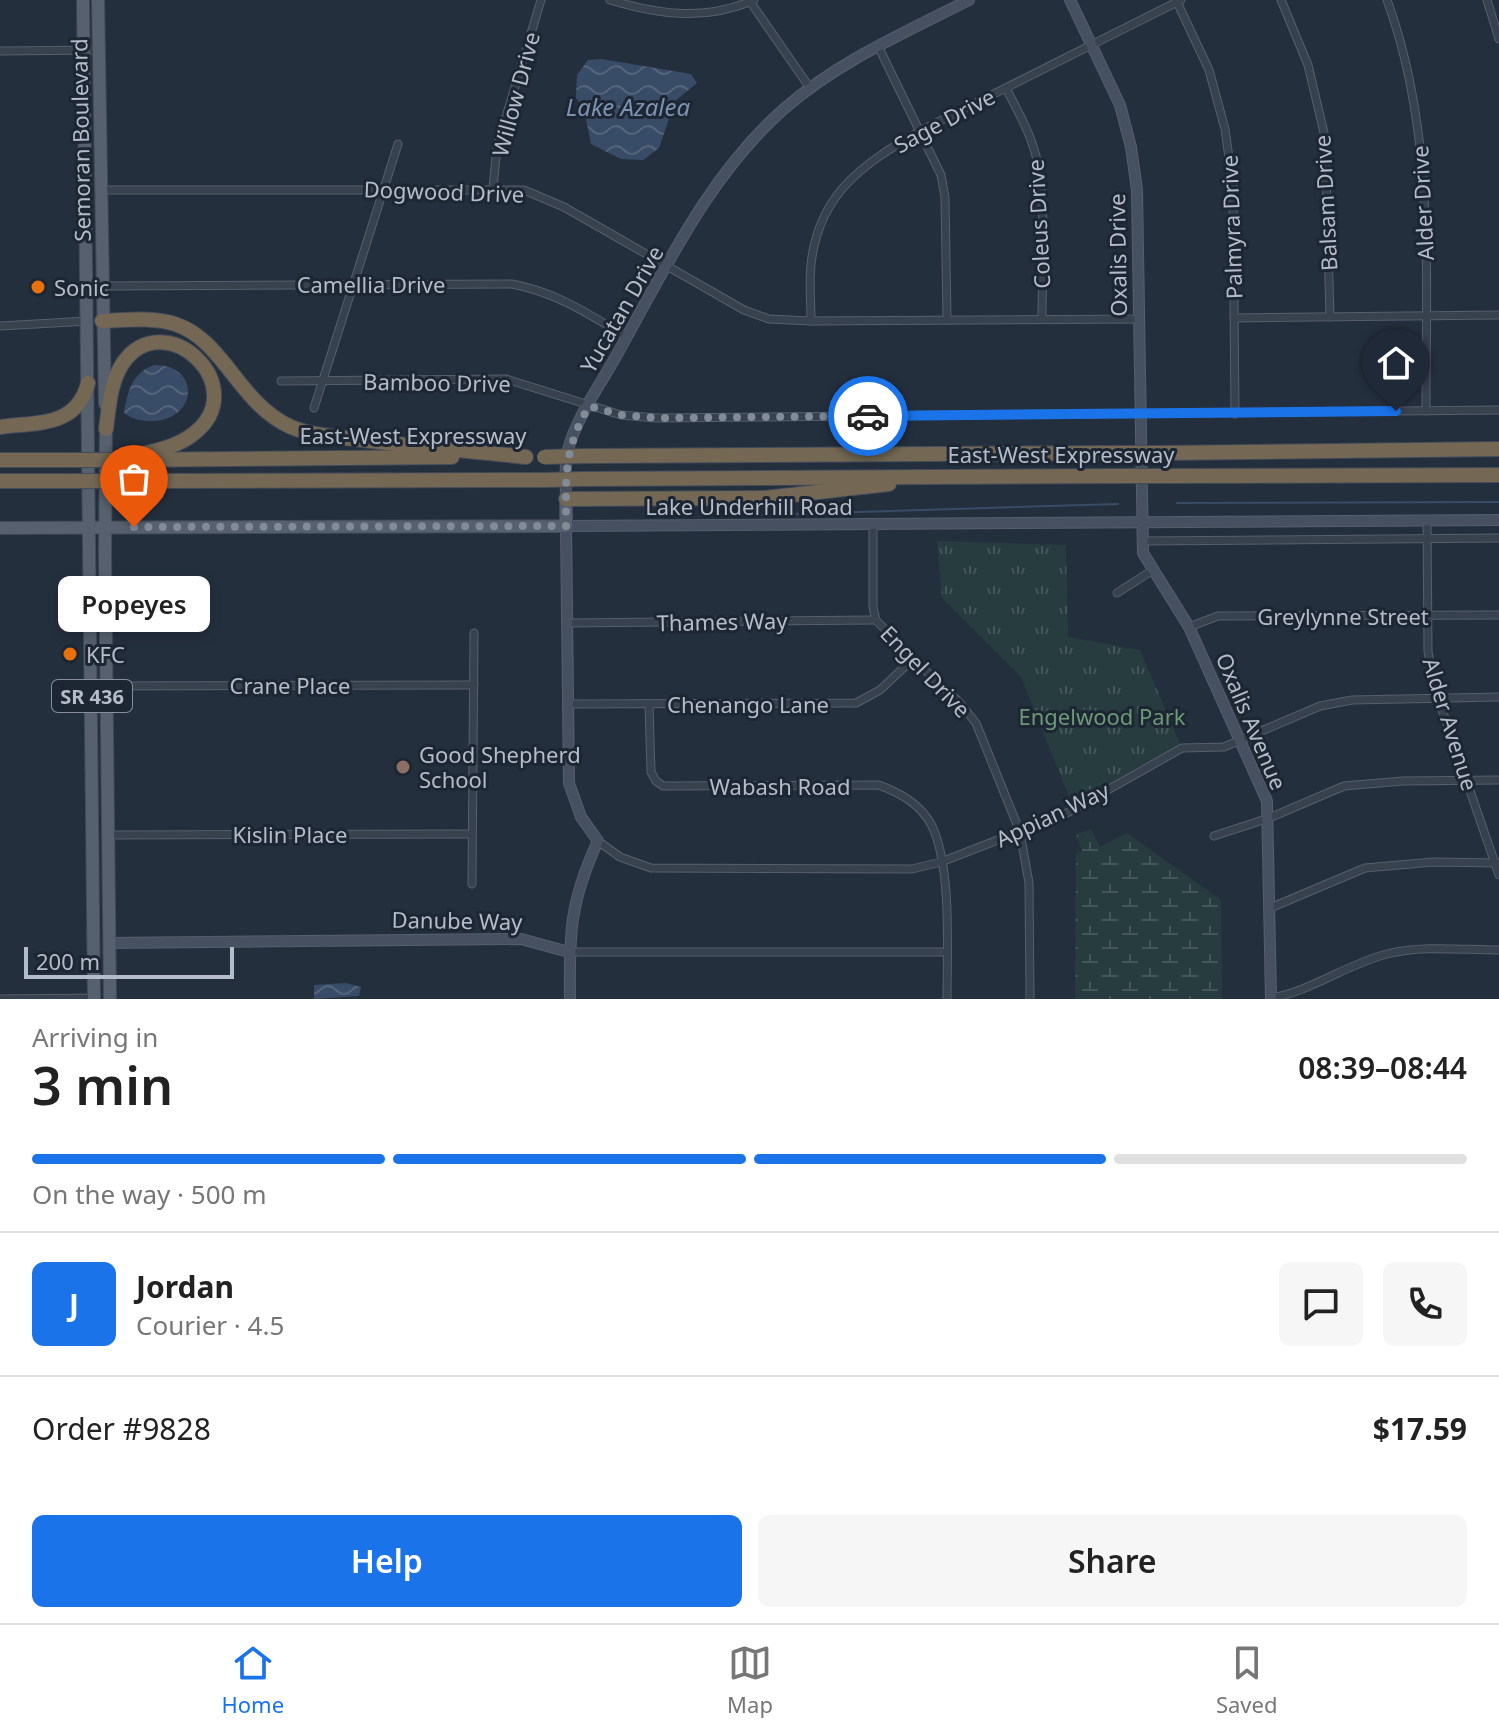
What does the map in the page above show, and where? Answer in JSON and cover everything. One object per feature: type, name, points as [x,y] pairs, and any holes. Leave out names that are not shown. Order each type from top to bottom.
[{"type":"highway","points":[[95,321],[167,322],[197,335],[216,353],[251,399],[294,428],[381,442],[526,457]]},
{"type":"highway","points":[[106,429],[116,376],[133,352],[146,346],[173,344],[187,350],[208,370],[213,385],[213,402],[201,428],[175,445],[121,460]]},
{"type":"highway","points":[[0,427],[65,416],[81,404],[88,383]]},
{"type":"highway","name":"East-West Expressway","points":[[0,460],[1499,449]]},
{"type":"highway","name":"East-West Expressway","points":[[0,481],[1499,475]]},
{"type":"highway","points":[[566,499],[765,498],[880,486],[925,477]]},
{"type":"main road","name":"Semoran Boulevard","points":[[83,0],[95,321],[106,429],[110,999]]},
{"type":"main road","name":"Semoran Boulevard","points":[[94,998],[88,383],[102,286],[98,0]]},
{"type":"main road","name":"Yucatan Drive","points":[[566,499],[566,526]]},
{"type":"main road","name":"Lake Underhill Road","points":[[0,528],[566,526]]},
{"type":"main road","points":[[94,919],[98,931],[109,943]]},
{"type":"main road","points":[[94,941],[105,950],[109,964]]},
{"type":"street","name":"Willow Drive","points":[[493,188],[497,147],[541,0]]},
{"type":"street","points":[[610,0],[646,11],[698,15],[751,1],[810,88]]},
{"type":"street","name":"Yucatan Drive","points":[[566,499],[568,452],[574,434],[668,265],[730,167],[756,136],[810,88],[878,46],[969,0]]},
{"type":"street","name":"Oxalis Drive","points":[[1070,0],[1120,105],[1131,147],[1137,190],[1141,522]]},
{"type":"street","name":"Balsam Drive","points":[[1281,0],[1308,65],[1325,137],[1330,317]]},
{"type":"street","name":"Alder Drive","points":[[1387,0],[1415,103],[1423,174],[1426,411]]},
{"type":"street","points":[[1487,0],[1499,39]]},
{"type":"street","name":"Sage Drive","points":[[811,321],[810,267],[815,237],[829,203],[850,178],[879,155],[920,131],[1179,1]]},
{"type":"street","name":"Palmyra Drive","points":[[1179,1],[1209,70],[1225,129],[1233,187],[1235,414]]},
{"type":"street","points":[[878,46],[941,175],[945,197],[947,320]]},
{"type":"street","points":[[0,51],[99,50]]},
{"type":"street","name":"Coleus Drive","points":[[1006,88],[1028,132],[1036,157],[1041,208],[1042,319]]},
{"type":"street","points":[[314,408],[398,144]]},
{"type":"street","name":"Dogwood Drive","points":[[101,190],[524,190],[564,207],[744,310],[769,319],[1139,319]]},
{"type":"street","name":"Camellia Drive","points":[[102,286],[353,283],[524,286],[561,298],[627,337]]},
{"type":"street","points":[[1234,318],[1499,315]]},
{"type":"street","points":[[0,326],[95,321]]},
{"type":"street","name":"Bamboo Drive","points":[[281,381],[506,379],[621,415],[656,418],[1499,410]]},
{"type":"street","name":"Alder Avenue","points":[[1427,520],[1428,652],[1438,698],[1499,875]]},
{"type":"street","name":"Lake Underhill Road","points":[[566,526],[1499,520]]},
{"type":"street","name":"Oxalis Avenue","points":[[1141,522],[1143,553],[1189,627],[1267,801],[1271,998]]},
{"type":"street","name":"Engel Drive","points":[[873,525],[873,607],[876,620],[959,702],[976,723],[1020,832],[1029,883],[1030,999]]},
{"type":"street","name":"Yucatan Drive","points":[[566,526],[567,761],[572,799],[598,841]]},
{"type":"street","points":[[1141,541],[1499,538]]},
{"type":"street","points":[[1117,593],[1153,570]]},
{"type":"street","name":"Greylynne Street","points":[[1189,627],[1218,616],[1499,615]]},
{"type":"street","name":"Thames Way","points":[[568,623],[876,620]]},
{"type":"street","points":[[472,884],[474,633]]},
{"type":"street","name":"Chenango Lane","points":[[568,704],[856,703],[880,690],[913,659]]},
{"type":"street","name":"Crane Place","points":[[106,686],[474,685]]},
{"type":"street","name":"Appian Way","points":[[598,841],[620,857],[651,868],[912,869],[941,862],[1065,814],[1182,748],[1224,747],[1320,706],[1352,700],[1499,697]]},
{"type":"street","name":"Wabash Road","points":[[649,704],[651,772],[663,786],[879,785],[904,795],[931,824],[941,862],[945,894],[947,999]]},
{"type":"street","points":[[1214,836],[1269,818],[1344,786],[1375,782],[1499,780]]},
{"type":"street","name":"Kislin Place","points":[[108,835],[471,834]]},
{"type":"street","points":[[570,999],[569,952],[577,893],[598,841]]},
{"type":"street","points":[[1270,908],[1365,868],[1433,862],[1497,863]]},
{"type":"street","name":"Danube Way","points":[[109,943],[512,939],[533,941],[569,952],[947,952]]},
{"type":"street","points":[[1271,998],[1286,995],[1390,953],[1499,950]]},
{"type":"street","points":[[0,999],[94,998]]},
{"type":"green space","name":"Engelwood Park","points":[[937,541],[1066,545],[1068,637],[1140,650],[1180,744],[1072,804],[1021,677],[942,598]]},
{"type":"green space","points":[[1091,829],[1100,847],[1127,833],[1221,900],[1222,999],[1075,999],[1076,853],[1082,851],[1076,835]]},
{"type":"water","name":"Lake Azalea","points":[[601,59],[691,74],[697,83],[675,101],[659,148],[643,160],[621,159],[591,144],[584,109],[576,98],[577,75],[588,60]]},
{"type":"water","points":[[154,365],[169,367],[180,373],[188,392],[185,402],[179,411],[168,418],[153,421],[134,419],[124,413],[129,391],[140,373]]},
{"type":"water","points":[[346,983],[361,987],[359,996],[314,999],[314,985]]},
{"type":"waterway","points":[[1177,503],[1499,502]]},
{"type":"waterway","points":[[758,515],[1118,504]]},
{"type":"way so far","points":[[134,527],[566,526],[568,452],[589,406],[621,415],[656,418],[868,416]]},
{"type":"place","name":"Sonic","points":[[38,287]]},
{"type":"place","name":"Popeyes","points":[[134,527]]},
{"type":"place","name":"KFC","points":[[70,654]]},
{"type":"place","name":"Good Shepherd School","points":[[403,767]]},
{"type":"route","points":[[868,416],[1396,411]]}]
